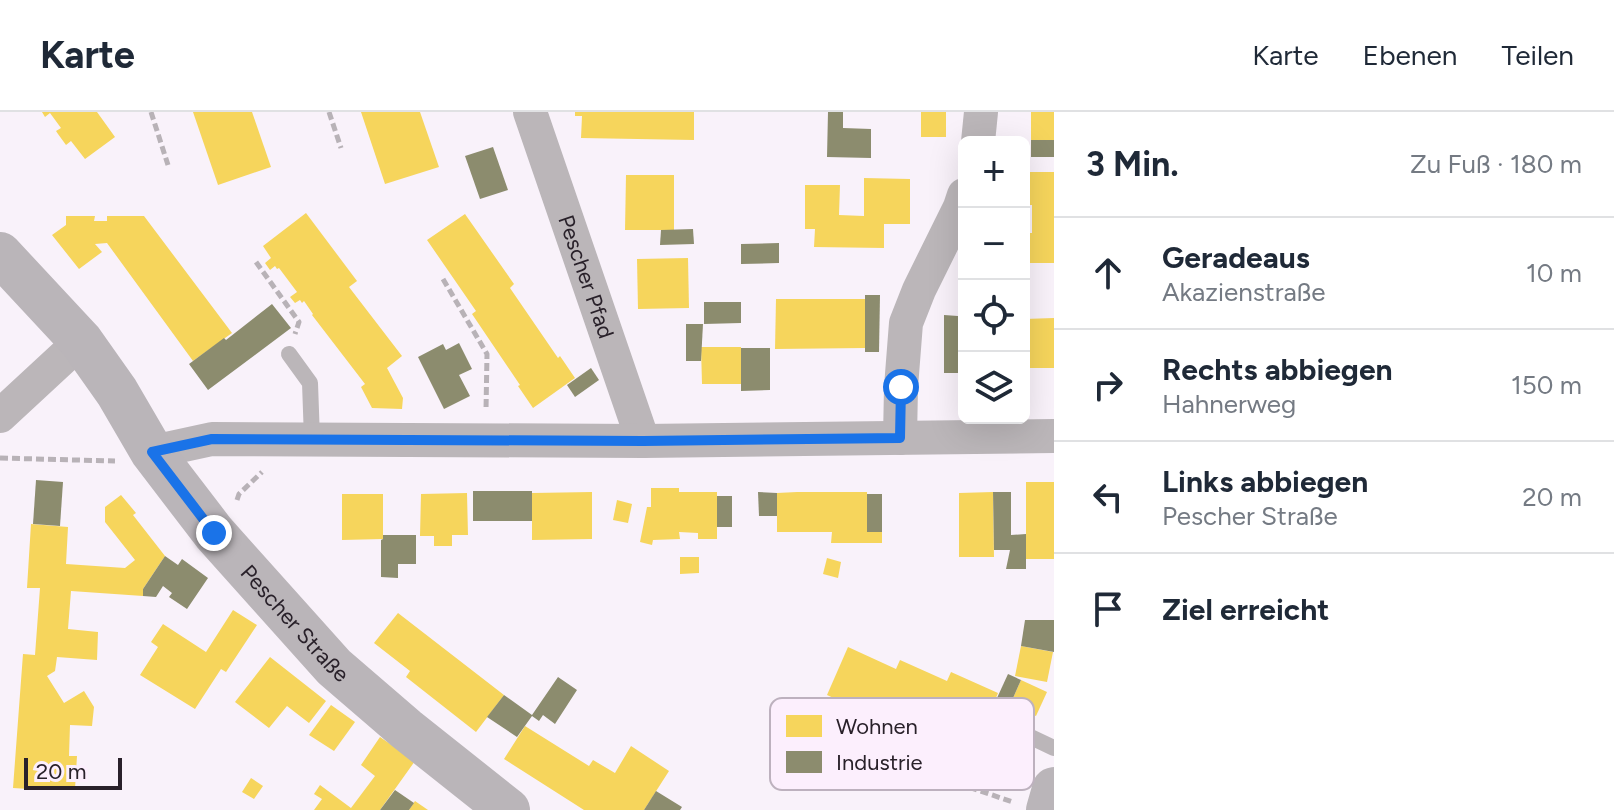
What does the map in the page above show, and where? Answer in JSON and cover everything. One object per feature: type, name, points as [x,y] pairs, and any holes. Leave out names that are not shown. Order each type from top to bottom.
[{"type":"street","name":"Pescher Pfad","points":[[530,112],[643,441]]},
{"type":"street","points":[[979,136],[981,112]]},
{"type":"street","points":[[900,438],[906,323],[958,208]]},
{"type":"street","name":"Pescher Straße","points":[[0,254],[81,341],[117,392],[152,452],[214,533],[334,667],[508,810]]},
{"type":"street","points":[[0,416],[81,341]]},
{"type":"street","points":[[152,452],[212,439],[643,441],[1054,436]]},
{"type":"lane","points":[[289,354],[310,383],[312,439]]},
{"type":"lane","points":[[1034,739],[1054,748]]},
{"type":"path","points":[[151,112],[168,165]]},
{"type":"path","points":[[329,112],[341,148]]},
{"type":"path","points":[[256,262],[299,322],[289,354]]},
{"type":"path","points":[[443,279],[487,354],[485,441]]},
{"type":"path","points":[[1003,790],[1041,801]]},
{"type":"building: Wohnen","points":[[42,112],[97,112],[115,137],[85,159],[71,141],[66,145],[56,131],[61,128],[50,113],[45,117]]},
{"type":"building: Wohnen","points":[[193,112],[252,112],[271,167],[218,185]]},
{"type":"building: Wohnen","points":[[361,112],[420,112],[439,167],[385,184]]},
{"type":"building: Wohnen","points":[[575,112],[694,112],[694,140],[581,138],[582,116],[575,116]]},
{"type":"building: Wohnen","points":[[921,112],[946,112],[946,137],[921,137]]},
{"type":"building: Wohnen","points":[[1031,112],[1054,112],[1054,140],[1031,140]]},
{"type":"building: Wohnen","points":[[1030,172],[1054,172],[1054,263],[1030,263]]},
{"type":"building: Wohnen","points":[[626,175],[674,175],[674,230],[625,230]]},
{"type":"building: Wohnen","points":[[864,178],[910,179],[910,224],[884,224],[884,248],[814,247],[815,229],[805,229],[805,185],[840,185],[839,215],[864,216]]},
{"type":"building: Wohnen","points":[[306,213],[357,281],[349,287],[402,356],[387,368],[403,398],[402,409],[372,408],[361,387],[365,384],[304,301],[295,303],[290,297],[297,292],[279,268],[275,266],[270,270],[265,263],[271,258],[263,246]]},
{"type":"building: Wohnen","points":[[465,214],[514,284],[510,288],[575,378],[533,408],[472,314],[476,311],[427,240]]},
{"type":"building: Wohnen","points":[[66,216],[95,216],[94,221],[107,221],[107,216],[144,216],[232,333],[193,361],[107,243],[95,244],[102,252],[79,269],[52,235],[66,225]]},
{"type":"building: Wohnen","points":[[688,258],[689,308],[638,309],[637,259]]},
{"type":"building: Wohnen","points":[[776,299],[865,299],[865,348],[775,349]]},
{"type":"building: Wohnen","points":[[1054,318],[1054,368],[1030,368],[1030,319]]},
{"type":"building: Wohnen","points":[[701,347],[741,347],[741,384],[702,384]]},
{"type":"building: Wohnen","points":[[1026,482],[1054,482],[1054,559],[1026,559]]},
{"type":"building: Wohnen","points":[[651,488],[717,492],[717,539],[698,539],[698,533],[679,532],[680,539],[653,540],[652,545],[640,542],[647,507],[651,507]]},
{"type":"building: Wohnen","points":[[592,492],[592,539],[532,540],[532,493]]},
{"type":"building: Wohnen","points":[[867,492],[867,532],[882,532],[882,543],[831,543],[832,532],[777,532],[777,493]]},
{"type":"building: Wohnen","points":[[993,492],[994,557],[959,557],[959,493]]},
{"type":"building: Wohnen","points":[[467,493],[468,535],[452,535],[452,546],[434,546],[434,536],[420,536],[421,494]]},
{"type":"building: Wohnen","points":[[342,494],[383,494],[383,539],[342,540]]},
{"type":"building: Wohnen","points":[[121,495],[165,556],[143,589],[143,596],[71,591],[68,629],[98,632],[97,660],[57,657],[55,671],[47,676],[64,703],[84,691],[94,707],[92,726],[70,725],[69,756],[77,756],[75,789],[13,788],[23,654],[35,655],[40,588],[27,588],[31,524],[68,527],[66,564],[125,568],[135,560],[105,522],[105,507]]},
{"type":"building: Wohnen","points":[[617,500],[632,504],[628,523],[613,520]]},
{"type":"building: Wohnen","points":[[680,557],[699,557],[699,573],[680,574]]},
{"type":"building: Wohnen","points":[[827,558],[841,562],[838,578],[823,574]]},
{"type":"building: Wohnen","points":[[233,610],[257,625],[226,672],[221,669],[195,709],[140,675],[158,647],[151,642],[163,624],[206,652]]},
{"type":"building: Wohnen","points":[[398,613],[504,695],[476,732],[406,677],[410,671],[374,643]]},
{"type":"building: Wohnen","points":[[1021,646],[1053,652],[1047,682],[1015,676]]},
{"type":"building: Wohnen","points":[[848,647],[896,669],[900,660],[947,681],[951,672],[998,693],[996,698],[834,698],[827,695]]},
{"type":"building: Wohnen","points":[[270,657],[326,701],[309,723],[287,706],[269,728],[235,702]]},
{"type":"building: Wohnen","points":[[1021,680],[1047,692],[1036,716],[1034,698],[1013,698]]},
{"type":"building: Wohnen","points":[[331,705],[355,722],[334,751],[309,735]]},
{"type":"building: Wohnen","points":[[525,726],[589,766],[593,760],[615,773],[631,746],[669,771],[644,810],[584,810],[504,759]]},
{"type":"building: Wohnen","points":[[380,737],[415,761],[380,810],[314,810],[322,799],[314,794],[320,785],[351,808],[375,776],[361,765]]},
{"type":"building: Wohnen","points":[[251,778],[263,786],[254,799],[242,792]]},
{"type":"building: Wohnen","points":[[415,801],[428,810],[409,810]]},
{"type":"building: Industrie","points":[[828,112],[843,112],[843,128],[871,129],[871,158],[827,157]]},
{"type":"building: Industrie","points":[[1031,140],[1054,140],[1054,157],[1031,157]]},
{"type":"building: Industrie","points":[[493,147],[508,190],[480,199],[465,156]]},
{"type":"building: Industrie","points":[[693,229],[694,244],[660,245],[661,230]]},
{"type":"building: Industrie","points":[[779,243],[779,263],[741,264],[741,244]]},
{"type":"building: Industrie","points":[[865,295],[880,295],[879,352],[865,352]]},
{"type":"building: Industrie","points":[[704,302],[741,302],[741,323],[704,324]]},
{"type":"building: Industrie","points":[[272,304],[291,328],[208,390],[189,364]]},
{"type":"building: Industrie","points":[[944,315],[958,316],[958,373],[944,373]]},
{"type":"building: Industrie","points":[[686,324],[703,324],[701,361],[686,361]]},
{"type":"building: Industrie","points":[[459,343],[472,369],[459,375],[470,396],[444,409],[418,357],[443,344],[446,350]]},
{"type":"building: Industrie","points":[[741,348],[770,348],[770,390],[741,391]]},
{"type":"building: Industrie","points":[[591,368],[599,380],[575,397],[567,385]]},
{"type":"building: Industrie","points":[[36,480],[63,482],[60,526],[33,524]]},
{"type":"building: Industrie","points":[[473,491],[532,491],[532,521],[473,521]]},
{"type":"building: Industrie","points":[[758,492],[777,493],[777,516],[759,516]]},
{"type":"building: Industrie","points":[[993,492],[1011,492],[1011,535],[1026,534],[1026,569],[1006,569],[1010,550],[994,550]]},
{"type":"building: Industrie","points":[[867,494],[882,494],[882,532],[867,532]]},
{"type":"building: Industrie","points":[[717,496],[732,496],[732,527],[717,527]]},
{"type":"building: Industrie","points":[[383,535],[416,535],[416,564],[398,564],[398,578],[381,577]]},
{"type":"building: Industrie","points":[[165,556],[178,565],[182,559],[208,578],[187,609],[169,597],[172,593],[163,586],[156,597],[143,596],[143,589]]},
{"type":"building: Industrie","points":[[1025,620],[1054,620],[1054,652],[1021,646]]},
{"type":"building: Industrie","points":[[1008,674],[1021,680],[1013,698],[997,698]]},
{"type":"building: Industrie","points":[[558,677],[577,690],[555,724],[543,715],[539,721],[532,716],[517,737],[487,717],[504,695],[532,715]]},
{"type":"building: Industrie","points":[[395,790],[414,803],[409,810],[380,810]]},
{"type":"building: Industrie","points":[[656,791],[682,807],[680,810],[644,810]]},
{"type":"route","points":[[214,533],[152,452],[212,439],[643,441],[900,438],[901,387]]}]
